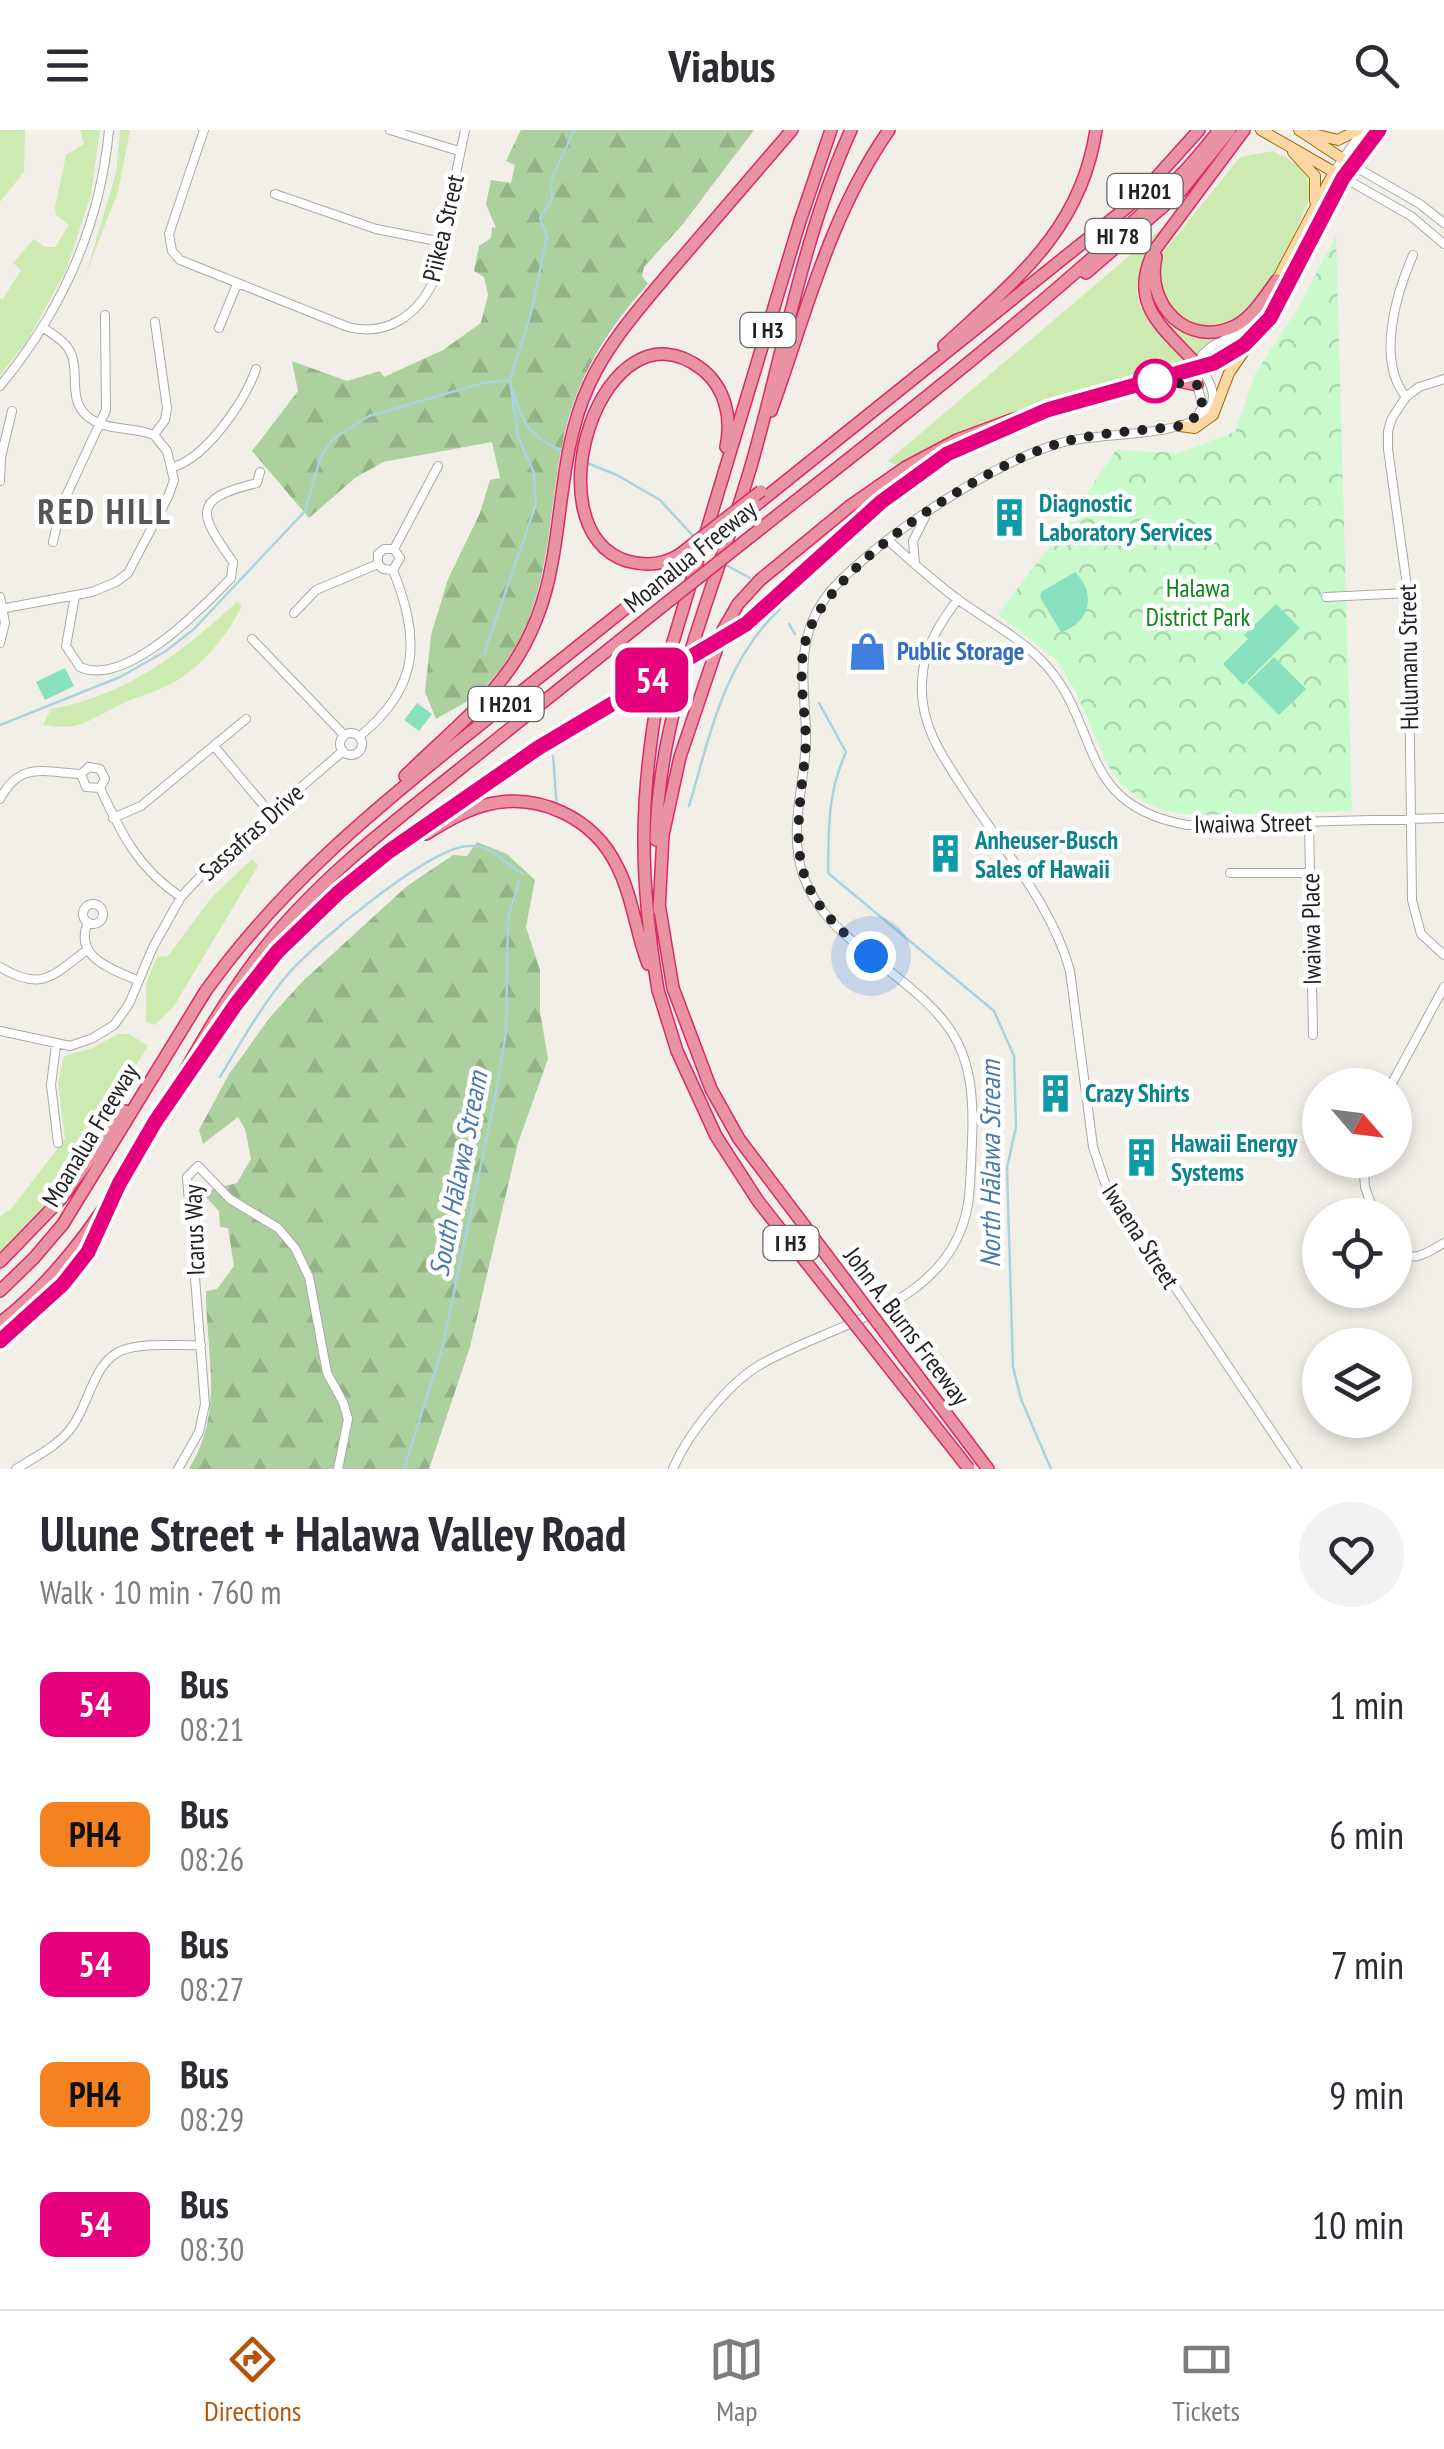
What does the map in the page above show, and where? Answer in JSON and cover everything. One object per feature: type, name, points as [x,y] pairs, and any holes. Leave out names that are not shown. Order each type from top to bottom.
[{"type":"highway","points":[[338,842],[473,715],[518,658],[546,594],[570,441],[588,386],[621,332],[792,130]]},
{"type":"highway","name":"John A. Burns Freeway","points":[[831,130],[660,685],[644,792],[644,883],[658,990],[677,1051],[716,1136],[758,1201],[970,1469]]},
{"type":"highway","name":"John A. Burns Freeway","points":[[851,130],[801,281],[751,466],[720,552],[665,747],[657,814],[659,910],[673,988],[711,1088],[739,1139],[988,1469]]},
{"type":"highway","points":[[751,466],[825,249],[850,194],[889,130]]},
{"type":"highway","points":[[877,408],[1024,274],[1079,191],[1091,161],[1096,130]]},
{"type":"highway","name":"Moanalua Freeway","points":[[0,1290],[51,1240],[78,1203],[213,980],[257,923],[338,842],[678,562],[756,505],[1083,245],[1196,130]]},
{"type":"highway","name":"Moanalua Freeway","points":[[0,1323],[38,1291],[71,1255],[119,1184],[241,979],[312,895],[409,810],[1006,332],[1166,193],[1219,130]]},
{"type":"highway","points":[[1006,332],[1137,232],[1180,192],[1230,130]]},
{"type":"highway","points":[[659,910],[663,835],[672,785],[718,640],[729,618],[760,580],[850,506],[906,467],[986,428],[1200,368],[1156,323],[1147,304],[1145,268],[1244,130]]},
{"type":"highway","points":[[1172,226],[1156,258],[1154,282],[1163,308],[1182,324],[1202,332],[1238,325],[1277,280]]},
{"type":"highway","points":[[707,524],[729,420],[719,389],[696,366],[678,358],[658,356],[621,370],[598,402],[581,480],[586,525],[604,547],[620,558],[642,564],[678,562],[761,491],[830,445]]},
{"type":"highway","points":[[1165,378],[1197,385]]},
{"type":"highway","points":[[155,1122],[236,1004],[296,933],[388,852],[538,748],[726,637],[924,468],[1047,410]]},
{"type":"highway","points":[[296,933],[371,870],[453,818],[485,805],[520,801],[554,808],[576,820],[594,834],[616,862],[658,990]]},
{"type":"highway","points":[[0,1262],[39,1224],[88,1164],[181,1029]]},
{"type":"highway","points":[[0,1341],[63,1284],[88,1252],[119,1184]]},
{"type":"main road","points":[[1262,130],[1339,175]]},
{"type":"main road","points":[[1300,130],[1331,140],[1361,130]]},
{"type":"main road","points":[[1180,426],[1195,428],[1213,415],[1230,373],[1279,304],[1347,162],[1300,130]]},
{"type":"main road","points":[[1279,140],[1315,176],[1314,206]]},
{"type":"main road","points":[[1277,280],[1314,206],[1339,175]]},
{"type":"main road","points":[[1200,368],[1224,358],[1252,338]]},
{"type":"street","points":[[0,386],[44,328],[68,286],[90,228],[109,130]]},
{"type":"street","name":"Piikea Street","points":[[204,130],[169,234],[169,244],[180,260],[348,327],[382,328],[408,316],[423,301],[434,280],[465,130]]},
{"type":"street","points":[[390,130],[459,151]]},
{"type":"street","points":[[1347,162],[1361,130]]},
{"type":"street","points":[[1347,162],[1380,130]]},
{"type":"street","points":[[1347,162],[1444,222]]},
{"type":"street","points":[[1339,175],[1411,216],[1444,244]]},
{"type":"street","points":[[275,194],[376,229],[442,242]]},
{"type":"street","points":[[1414,255],[1397,292],[1394,378],[1406,396],[1419,386],[1444,380]]},
{"type":"street","points":[[1195,420],[1203,401],[1197,385],[1206,350],[1234,337],[1256,318],[1277,280]]},
{"type":"street","points":[[220,328],[237,284]]},
{"type":"street","points":[[53,542],[60,506],[106,402],[105,314]]},
{"type":"street","points":[[91,325],[106,325]]},
{"type":"street","points":[[154,435],[168,408],[156,327],[171,330]]},
{"type":"street","points":[[2,608],[75,596],[116,582],[134,565],[174,480],[167,451],[154,435],[108,428],[87,416],[78,402],[74,360],[68,347],[44,328]]},
{"type":"street","points":[[674,1469],[692,1436],[748,1373],[886,1308],[915,1290],[948,1253],[967,1208],[973,1106],[969,1069],[961,1046],[927,1002],[828,918],[811,893],[801,868],[797,828],[806,734],[802,675],[806,638],[820,608],[836,586],[889,541],[998,468],[1036,451],[1090,437],[1180,426],[1195,420],[1208,411],[1213,394],[1210,378],[1200,368]]},
{"type":"street","points":[[173,467],[196,457],[249,390],[256,369]]},
{"type":"street","name":"Hulumanu Street","points":[[1406,396],[1392,418],[1388,449],[1408,593],[1414,916],[1422,934],[1444,955]]},
{"type":"street","points":[[0,481],[4,430],[12,411]]},
{"type":"street","name":"Sassafras Drive","points":[[394,549],[438,466]]},
{"type":"street","points":[[75,596],[66,646],[80,667],[103,671],[147,652],[231,578],[233,562],[207,525],[206,512],[228,491],[256,483],[260,472]]},
{"type":"street","points":[[418,474],[430,480]]},
{"type":"street","points":[[916,564],[913,540],[927,513]]},
{"type":"street","points":[[44,526],[54,528]]},
{"type":"street","name":"Iwaiwa Street","points":[[889,541],[958,600],[1052,671],[1098,767],[1114,790],[1131,805],[1164,821],[1187,825],[1444,818]]},
{"type":"street","name":"Sassafras Drive","points":[[294,613],[316,590],[378,564],[381,551],[394,549]]},
{"type":"street","name":"Sassafras Drive","points":[[0,1031],[56,1045],[78,1044],[108,1030],[125,1011],[153,946],[181,897],[212,864],[342,752],[359,752],[360,736],[392,706],[410,667],[410,620],[393,570],[400,558],[394,549]]},
{"type":"street","points":[[378,564],[393,570]]},
{"type":"street","points":[[1326,597],[1408,593]]},
{"type":"street","points":[[0,597],[5,623],[0,643]]},
{"type":"street","name":"Iwaena Street","points":[[958,600],[939,626],[924,662],[922,695],[926,718],[938,750],[1049,918],[1064,949],[1093,1147],[1105,1183],[1298,1469]]},
{"type":"street","points":[[252,639],[344,735]]},
{"type":"street","points":[[262,669],[272,660]]},
{"type":"street","points":[[113,818],[141,806],[246,720]]},
{"type":"street","points":[[342,752],[344,735],[350,732],[360,736]]},
{"type":"street","points":[[214,746],[270,813]]},
{"type":"street","points":[[0,799],[12,779],[24,772],[81,774],[88,767],[100,769],[104,779],[100,788],[113,818],[142,864],[181,897]]},
{"type":"street","points":[[81,774],[86,787],[100,788]]},
{"type":"street","name":"Iwaiwa Place","points":[[1308,823],[1313,1035]]},
{"type":"street","points":[[1230,873],[1309,873]]},
{"type":"street","points":[[88,922],[82,941],[86,950],[139,981]]},
{"type":"street","points":[[0,967],[29,978],[47,978],[65,970],[86,950]]},
{"type":"street","points":[[1401,1068],[1444,987]]},
{"type":"street","points":[[56,1045],[51,1085],[58,1143]]},
{"type":"street","name":"Icarus Way","points":[[178,1469],[193,1447],[204,1417],[206,1387],[187,1177],[198,1166],[230,1199],[278,1228],[309,1277],[327,1373],[348,1419],[338,1469]]},
{"type":"street","points":[[1412,1258],[1444,1243]]},
{"type":"street","points":[[16,1469],[56,1443],[72,1426],[102,1367],[117,1352],[137,1347],[201,1345]]},
{"type":"green space","points":[[0,130],[25,130],[24,172],[0,202]]},
{"type":"green space","points":[[80,130],[100,130],[91,194],[66,271],[26,343],[0,375],[0,298],[21,270],[13,263],[34,239],[45,247],[55,247],[69,225],[56,215],[55,207],[66,155],[84,144]]},
{"type":"green space","points":[[120,130],[130,130],[118,192],[86,274],[116,173]]},
{"type":"green space","points":[[521,130],[754,130],[683,224],[644,267],[642,276],[648,284],[609,333],[579,388],[559,461],[537,596],[509,657],[487,685],[436,719],[425,692],[431,635],[448,579],[480,513],[490,480],[500,478],[492,442],[383,462],[355,478],[309,518],[252,451],[298,391],[292,361],[347,381],[380,371],[384,377],[443,350],[481,323],[488,295],[484,277],[474,271],[479,246],[491,238],[492,227],[496,228],[486,204],[491,180],[511,183],[515,165],[506,161]]},
{"type":"green space","points":[[1273,151],[1302,170],[1309,183],[1309,201],[1281,260],[1254,302],[1227,325],[1195,326],[1170,306],[1159,273],[1162,254],[1240,157]]},
{"type":"green space","points":[[1168,223],[1143,264],[1137,294],[1150,322],[1183,357],[1180,365],[1001,417],[900,467],[888,461]]},
{"type":"green space","name":"Halawa District Park","points":[[1336,235],[1352,811],[1190,815],[1162,810],[1121,784],[1108,766],[1074,688],[1057,661],[998,614],[1061,532],[1116,450],[1178,453],[1235,432],[1255,374],[1300,305]]},
{"type":"green space","points":[[1148,293],[1152,293],[1169,318],[1215,336],[1215,340],[1196,356],[1164,325]]},
{"type":"green space","points":[[1075,572],[1086,589],[1087,606],[1079,622],[1061,632],[1040,597],[1041,592]]},
{"type":"green space","points":[[237,602],[242,606],[220,641],[179,680],[81,724],[43,725],[51,709],[105,693],[152,669],[195,639]]},
{"type":"green space","points":[[1276,604],[1300,628],[1243,685],[1223,664],[1248,639],[1244,635]]},
{"type":"green space","points":[[1274,657],[1306,689],[1279,715],[1247,683]]},
{"type":"green space","points":[[65,668],[74,686],[45,700],[36,682]]},
{"type":"green space","points":[[417,703],[432,714],[419,731],[404,720]]},
{"type":"green space","points":[[477,842],[507,854],[535,880],[526,927],[540,970],[540,1011],[548,1059],[518,1143],[470,1347],[429,1469],[189,1469],[200,1447],[210,1404],[206,1291],[217,1289],[234,1266],[228,1228],[220,1227],[219,1211],[201,1192],[237,1183],[251,1159],[245,1129],[238,1117],[203,1144],[199,1130],[229,1074],[271,1016],[303,981],[407,886],[453,855],[467,856]]},
{"type":"green space","points":[[252,859],[258,866],[174,1006],[155,1025],[146,1022],[146,983],[157,957],[168,956],[211,898]]},
{"type":"green space","points":[[118,1034],[129,1034],[148,1046],[55,1197],[0,1253],[0,1216],[11,1209],[65,1139],[58,1083],[64,1056],[90,1049]]},
{"type":"waterway","name":"North Hālawa Stream","points":[[484,654],[536,504],[534,473],[518,437],[510,380],[531,313],[547,237],[540,218],[552,199],[551,181],[574,130]]},
{"type":"waterway","points":[[0,725],[120,677],[166,651],[194,629],[305,511],[321,456],[333,439],[369,416],[483,383],[510,380]]},
{"type":"waterway","name":"North Hālawa Stream","points":[[513,391],[529,428],[562,451]]},
{"type":"waterway","name":"North Hālawa Stream","points":[[587,463],[660,500],[694,537]]},
{"type":"waterway","name":"North Hālawa Stream","points":[[726,565],[750,578]]},
{"type":"waterway","points":[[689,806],[732,676],[745,652],[780,609]]},
{"type":"waterway","name":"North Hālawa Stream","points":[[789,624],[795,634]]},
{"type":"waterway","name":"North Hālawa Stream","points":[[819,703],[846,752],[832,797],[828,873],[994,1011],[1014,1056],[1016,1127],[1007,1168],[1013,1367],[1021,1399],[1051,1469]]},
{"type":"waterway","name":"South Hālawa Stream","points":[[553,756],[557,808]]},
{"type":"waterway","points":[[220,1077],[288,974],[347,920],[403,878],[452,850],[470,846],[492,852],[523,874]]},
{"type":"waterway","name":"South Hālawa Stream","points":[[404,1469],[442,1349],[496,1093],[506,1032],[508,918],[519,881]]},
{"type":"bus line","name":"54","points":[[0,1341],[63,1284],[88,1252],[119,1184],[155,1122],[236,1004],[277,952],[339,892],[388,852],[538,748],[746,624],[881,502],[947,454],[1047,410],[1192,371],[1244,345],[1279,304],[1343,178],[1379,130]]},
{"type":"place","name":"Diagnostic Laboratory Services","points":[[1009,517]]},
{"type":"place","name":"Public Storage","points":[[867,651]]},
{"type":"place","name":"Anheuser-Busch Sales of Hawaii","points":[[945,854]]},
{"type":"place","name":"Crazy Shirts","points":[[1055,1093]]},
{"type":"place","name":"Hawaii Energy Systems","points":[[1141,1157]]},
{"type":"district","name":"RED HILL","points":[[105,512]]},
{"type":"route","points":[[871,956],[828,918],[811,893],[799,860],[798,809],[806,750],[803,654],[815,616],[850,572],[927,513],[998,468],[1063,442],[1180,426],[1195,420],[1203,401],[1197,385],[1155,381]]}]
